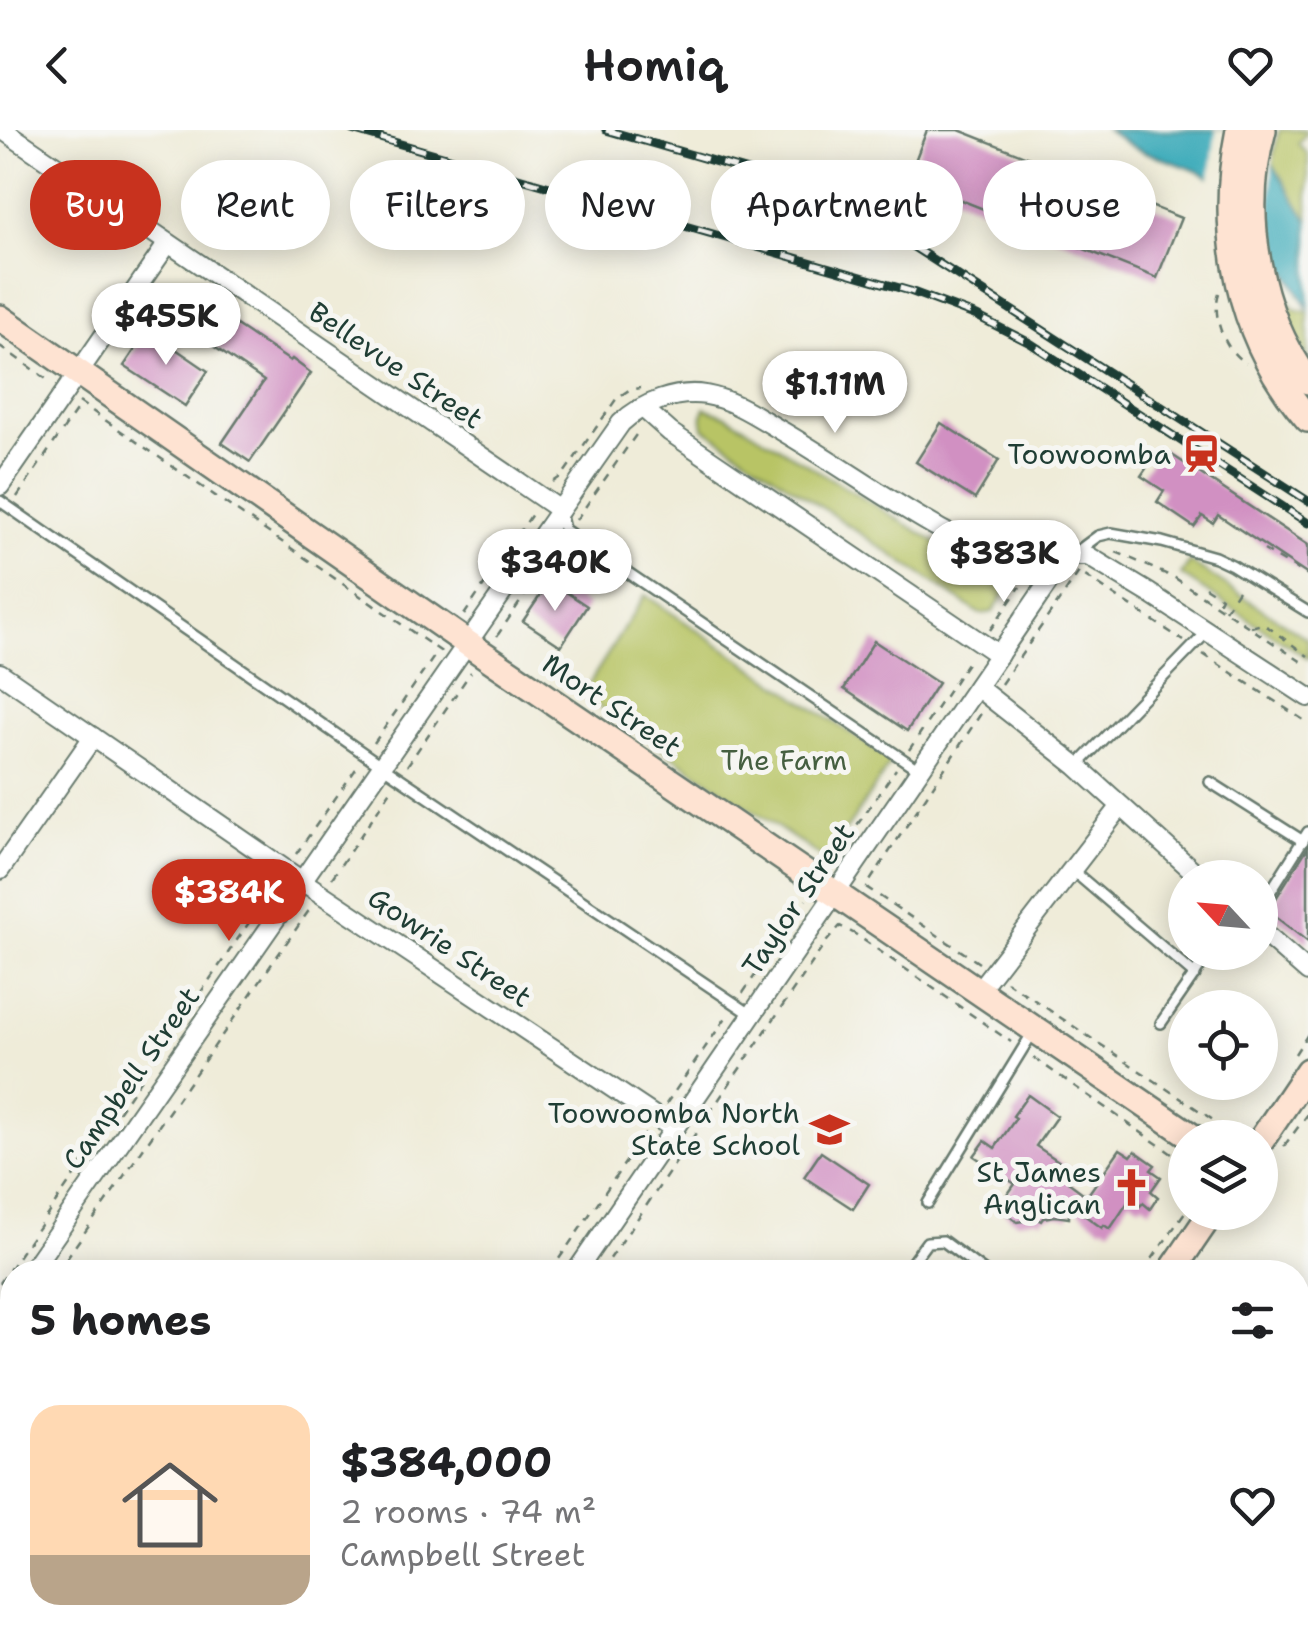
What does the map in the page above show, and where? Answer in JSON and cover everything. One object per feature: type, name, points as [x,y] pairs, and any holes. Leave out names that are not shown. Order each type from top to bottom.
[{"type":"street","name":"Bellevue Street","points":[[3,130],[560,510]]},
{"type":"street","points":[[1239,130],[1233,166],[1231,234],[1238,280],[1258,343],[1284,389],[1308,419]]},
{"type":"street","points":[[1263,130],[1254,196],[1258,264],[1280,333],[1308,382]]},
{"type":"street","points":[[0,486],[168,243]]},
{"type":"street","name":"Mort Street","points":[[0,318],[72,383],[454,651],[836,893],[986,981],[1028,1039],[1168,1122]]},
{"type":"street","points":[[999,654],[670,432],[643,408],[660,399],[684,395],[700,394],[731,402],[940,529],[981,550],[1054,575]]},
{"type":"street","name":"Campbell Street","points":[[38,1260],[382,766],[454,651],[621,424],[643,408]]},
{"type":"street","points":[[1073,565],[1079,555],[1088,556],[1308,697]]},
{"type":"street","name":"Taylor Street","points":[[584,1260],[919,770],[984,692],[999,654],[1054,575],[1073,565]]},
{"type":"street","name":"Gowrie Street","points":[[0,673],[674,1130]]},
{"type":"street","points":[[984,692],[1076,766],[1182,860]]},
{"type":"street","points":[[0,870],[92,736]]},
{"type":"street","points":[[986,981],[1121,806]]},
{"type":"street","points":[[1278,946],[1308,972]]},
{"type":"street","points":[[1263,1120],[1308,1071]]},
{"type":"street","points":[[1178,1260],[1199,1230]]},
{"type":"lane","points":[[4,505],[399,778],[752,1015]]},
{"type":"lane","points":[[560,510],[568,532],[919,770]]},
{"type":"lane","points":[[1073,565],[1098,536],[1112,532],[1162,542],[1232,565],[1308,612]]},
{"type":"lane","points":[[1076,766],[1208,632]]},
{"type":"lane","points":[[1210,782],[1305,836],[1278,879]]},
{"type":"lane","points":[[1072,870],[1194,975]]},
{"type":"lane","points":[[1161,1023],[1197,970]]},
{"type":"lane","points":[[928,1204],[1028,1039]]},
{"type":"lane","points":[[913,1260],[926,1242],[943,1241],[969,1260]]},
{"type":"path","points":[[0,346],[72,383]]},
{"type":"path","points":[[4,505],[81,404],[454,651],[471,672],[64,1260]]},
{"type":"path","points":[[1264,550],[1308,576]]},
{"type":"path","points":[[1116,552],[1174,578],[1308,666]]},
{"type":"path","points":[[1073,565],[984,692],[866,887],[986,981],[1213,1120]]},
{"type":"path","points":[[831,865],[1020,587]]},
{"type":"path","points":[[1205,587],[1222,597],[1216,606]]},
{"type":"path","points":[[1224,611],[1238,590]]},
{"type":"path","points":[[1250,628],[1262,624],[1308,656]]},
{"type":"path","points":[[15,1260],[366,755],[454,651]]},
{"type":"path","points":[[558,1260],[808,898]]},
{"type":"path","points":[[609,1260],[840,926],[1028,1039],[1168,1150]]},
{"type":"path","points":[[1278,1155],[1308,1114]]},
{"type":"path","points":[[1151,1260],[1172,1230]]},
{"type":"green space","points":[[1279,130],[1305,130],[1298,143],[1308,155],[1308,221],[1272,163]]},
{"type":"green space","points":[[1272,278],[1294,309],[1308,312],[1308,360],[1290,328]]},
{"type":"green space","points":[[705,408],[727,416],[1002,582],[1005,593],[993,612],[980,614],[704,428]]},
{"type":"green space","points":[[1190,562],[1308,639],[1308,658],[1181,575]]},
{"type":"green space","name":"The Farm","points":[[645,595],[892,761],[826,860],[582,695]]},
{"type":"water","points":[[1107,130],[1234,130],[1263,152],[1308,221],[1308,309],[1265,235],[1238,201],[1205,175],[1133,147]]},
{"type":"pier","points":[[1216,130],[1243,130],[1273,157],[1269,223],[1274,261],[1231,201],[1209,184]]},
{"type":"building","points":[[927,130],[959,130],[1035,160],[983,160],[983,209],[963,201],[963,160],[915,160]]},
{"type":"building","points":[[1156,208],[1181,218],[1157,278],[1087,250],[1156,250]]},
{"type":"building","points":[[175,284],[311,373],[250,462],[222,443],[264,381],[159,309]]},
{"type":"building","points":[[148,330],[208,371],[185,406],[124,366]]},
{"type":"building","points":[[941,423],[999,460],[975,499],[916,462]]},
{"type":"building","points":[[1163,449],[1308,545],[1308,575],[1218,515],[1213,523],[1202,516],[1194,527],[1157,502],[1164,491],[1141,476]]},
{"type":"building","points":[[550,581],[587,606],[561,646],[523,621]]},
{"type":"building","points":[[874,641],[938,683],[907,731],[844,689]]},
{"type":"building","points":[[1308,847],[1308,942],[1278,919],[1278,895]]},
{"type":"building","points":[[1028,1095],[1057,1116],[1036,1146],[1075,1172],[1068,1182],[1087,1196],[1120,1149],[1131,1156],[1135,1151],[1155,1165],[1151,1170],[1161,1177],[1151,1191],[1158,1197],[1150,1209],[1130,1199],[1110,1229],[1104,1225],[1102,1228],[1069,1204],[1069,1218],[1055,1216],[1041,1221],[1017,1222],[998,1208],[1015,1184],[974,1156],[985,1141],[995,1148]]},
{"type":"building","points":[[821,1152],[869,1184],[853,1209],[804,1177]]},
{"type":"railway","points":[[352,130],[910,291],[977,316],[1030,343],[1308,523]]},
{"type":"railway","points":[[606,130],[772,178],[862,216],[1308,501]]},
{"type":"place","name":"Toowoomba","points":[[1201,454]]},
{"type":"place","name":"Toowoomba North State School","points":[[830,1129]]},
{"type":"place","name":"St James Anglican","points":[[1131,1188]]}]
